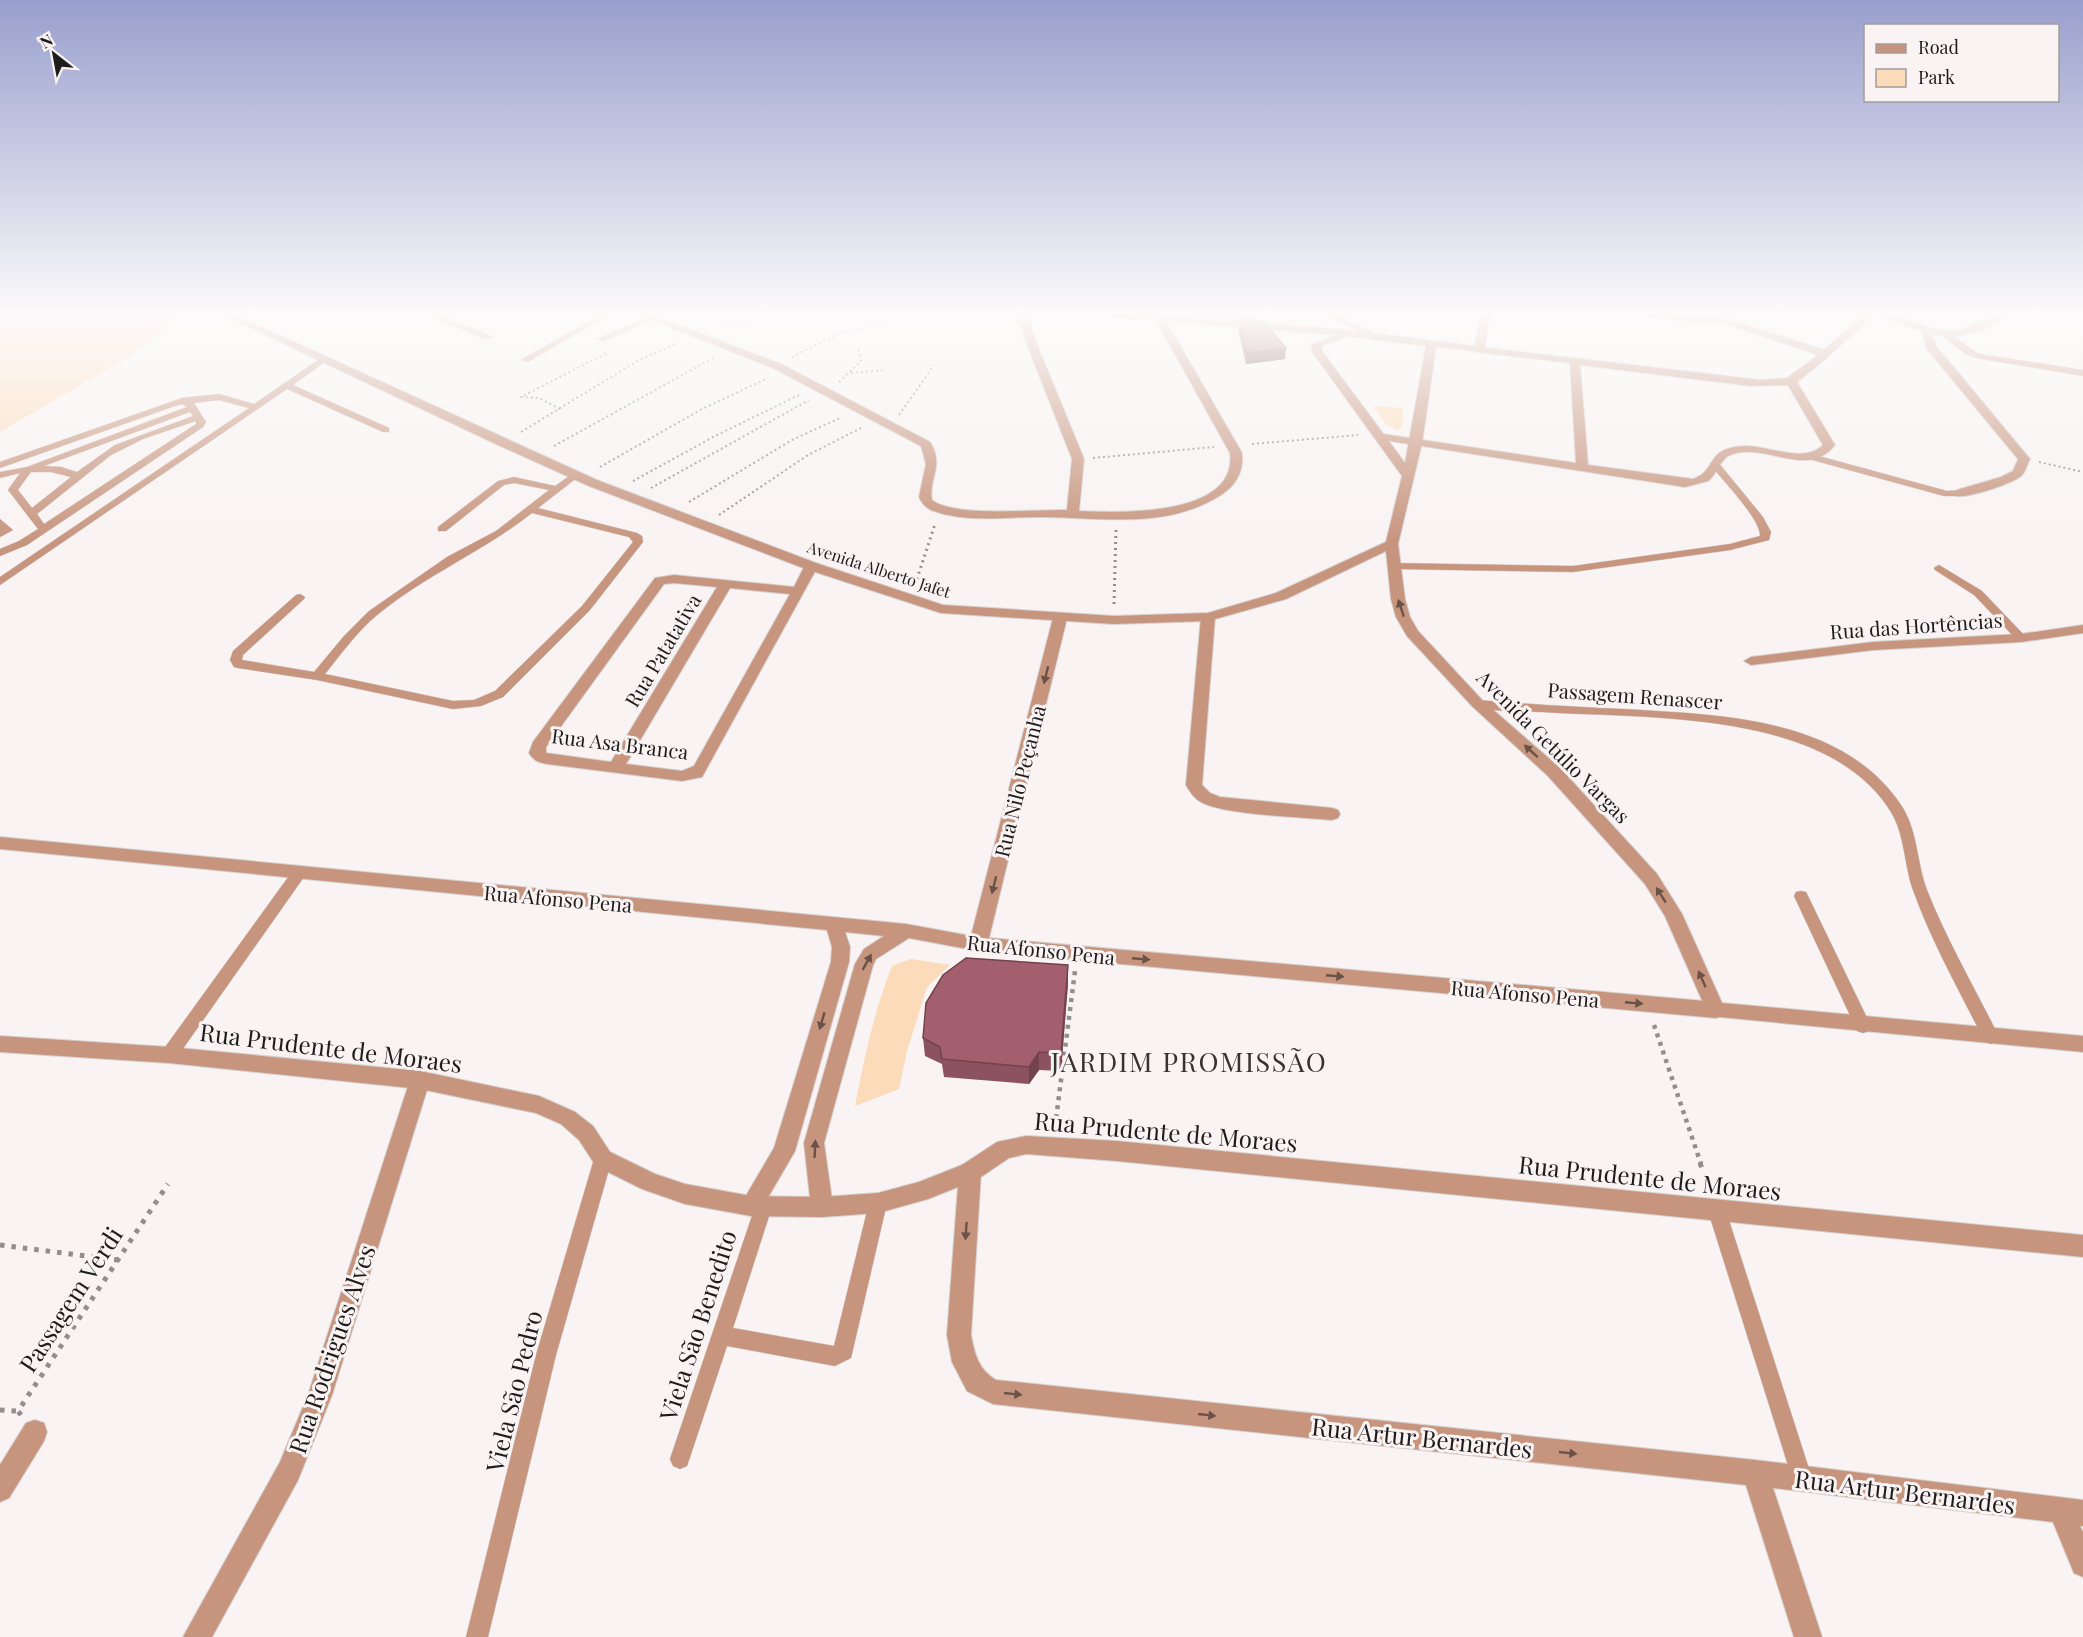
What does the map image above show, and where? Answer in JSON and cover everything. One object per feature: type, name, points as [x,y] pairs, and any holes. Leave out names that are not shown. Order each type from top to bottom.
[{"type":"street","name":"Avenida Alberto Jafet","points":[[387,389],[578,477],[811,566],[941,609],[969,613],[1114,620],[1208,617],[1281,596],[1392,544]]},
{"type":"street","points":[[822,389],[926,444],[932,453],[932,465],[925,497],[929,504],[939,509],[968,512],[1116,515],[1158,514],[1193,507],[1211,498],[1229,483],[1236,472],[1236,453],[1200,389]]},
{"type":"street","points":[[1050,389],[1078,459],[1073,514]]},
{"type":"street","points":[[1346,389],[1383,437],[1407,474]]},
{"type":"street","points":[[1392,544],[1416,443],[1424,389]]},
{"type":"street","points":[[1577,389],[1582,469]]},
{"type":"street","points":[[1383,437],[1582,469],[1698,483],[1709,476],[1721,455],[1737,449],[1808,456],[1817,455],[1829,445],[1796,389]]},
{"type":"street","points":[[1962,493],[2005,480],[2018,473],[2024,459],[1966,389]]},
{"type":"street","name":"Avenida Getúlio Vargas","points":[[1392,544],[1398,599],[1403,617],[1412,633],[1478,704],[1554,772],[1651,879],[1673,914],[1716,1010]]},
{"type":"street","name":"Rua Asa Branca","points":[[798,591],[674,579],[660,581],[538,746],[537,753],[540,757],[547,759],[615,768],[682,776],[696,773],[798,591],[811,566]]},
{"type":"street","name":"Rua Patatativa","points":[[615,768],[726,584]]},
{"type":"street","points":[[1208,617],[1194,785],[1199,794],[1207,800],[1220,803],[1332,814]]},
{"type":"street","name":"Rua Nilo Peçanha","points":[[978,944],[1060,618]]},
{"type":"street","name":"Rua das Hortências","points":[[1751,660],[1873,646],[2021,638],[2083,628]]},
{"type":"street","name":"Rua Afonso Pena","points":[[0,843],[906,931],[978,944],[1716,1010],[1991,1038],[2083,1044]]},
{"type":"street","points":[[757,1206],[784,1151],[840,962],[841,947],[834,924]]},
{"type":"street","points":[[822,1207],[814,1143],[864,964],[870,954],[906,931]]},
{"type":"street","name":"Rua Prudente de Moraes","points":[[0,1044],[169,1055],[420,1080],[539,1105],[568,1118],[586,1133],[603,1158],[650,1182],[685,1194],[757,1206],[822,1207],[878,1203],[920,1192],[970,1172],[1004,1149],[1026,1145],[2083,1246]]},
{"type":"street","name":"Rua Rodrigues Alves","points":[[197,1637],[289,1471],[320,1395],[420,1080]]},
{"type":"street","name":"Rua Artur Bernardes","points":[[970,1172],[959,1335],[964,1362],[976,1382],[993,1392],[1802,1478],[2072,1512]]},
{"type":"street","points":[[0,1490],[35,1432]]},
{"type":"street","points":[[1755,1473],[1808,1637]]},
{"type":"street","points":[[2072,1512],[2083,1564]]},
{"type":"lane","points":[[0,582],[283,389]]},
{"type":"lane","points":[[293,389],[386,430]]},
{"type":"lane","points":[[0,492],[13,490],[27,470],[219,397],[257,407]]},
{"type":"lane","points":[[0,468],[169,405],[192,409],[201,422],[200,425],[23,543],[0,552]]},
{"type":"lane","points":[[32,513],[106,454],[141,439],[192,409]]},
{"type":"lane","points":[[128,430],[141,439]]},
{"type":"lane","points":[[1808,456],[1947,494],[1962,493]]},
{"type":"lane","points":[[1393,566],[1573,569],[1730,547],[1765,538],[1766,532],[1759,519],[1716,465]]},
{"type":"lane","points":[[0,468],[61,470],[79,477]]},
{"type":"lane","points":[[317,676],[348,638],[373,613],[451,558],[500,533],[529,509],[578,477]]},
{"type":"lane","points":[[442,529],[508,480],[557,489]]},
{"type":"lane","points":[[64,489],[75,493],[98,493]]},
{"type":"lane","points":[[13,490],[43,529]]},
{"type":"lane","points":[[300,597],[237,654],[238,664],[317,676],[466,706],[482,703],[499,694],[586,608],[638,542],[638,538],[633,535],[529,509]]},
{"type":"lane","points":[[0,522],[8,530],[0,534]]},
{"type":"lane","points":[[1939,568],[1978,593],[2021,638]]},
{"type":"lane","name":"Passagem Renascer","points":[[1478,704],[1733,721],[1788,732],[1819,744],[1844,758],[1878,786],[1898,813],[1908,838],[1918,887],[1941,943],[1991,1038]]},
{"type":"lane","points":[[169,1055],[299,873]]},
{"type":"lane","points":[[1801,896],[1863,1026]]},
{"type":"lane","name":"Viela São Pedro","points":[[477,1637],[546,1356],[603,1158]]},
{"type":"lane","points":[[720,1335],[835,1356],[844,1351],[878,1203]]},
{"type":"lane","name":"Viela São Benedito","points":[[680,1459],[720,1335],[757,1206]]},
{"type":"lane","points":[[1717,1211],[1802,1478]]},
{"type":"path","points":[[536,389],[521,397],[539,398],[560,409]]},
{"type":"path","points":[[502,443],[592,389]]},
{"type":"path","points":[[533,458],[657,389]]},
{"type":"path","points":[[578,477],[740,389]]},
{"type":"path","points":[[614,491],[739,422],[820,389]]},
{"type":"path","points":[[631,498],[820,389]]},
{"type":"path","points":[[892,425],[917,389]]},
{"type":"path","points":[[670,513],[792,440],[859,410]]},
{"type":"path","points":[[703,525],[808,455],[879,419]]},
{"type":"path","points":[[2024,459],[2083,472]]},
{"type":"path","points":[[910,600],[939,509]]},
{"type":"path","points":[[1114,620],[1116,515]]},
{"type":"path","points":[[1053,1146],[1078,953]]},
{"type":"path","points":[[1647,1004],[1717,1211]]},
{"type":"path","name":"Passagem Verdi","points":[[18,1411],[168,1184]]},
{"type":"path","points":[[0,1245],[117,1260]]},
{"type":"path","points":[[0,1410],[18,1411],[35,1432]]},
{"type":"green space","points":[[0,389],[73,389],[0,432]]},
{"type":"green space","points":[[1373,406],[1402,408],[1403,424],[1398,431],[1386,424]]},
{"type":"green space","points":[[911,959],[950,965],[927,987],[907,1051],[899,1089],[855,1106],[870,1035],[892,966]]},
{"type":"building","points":[[966,958],[1068,965],[1061,1053],[1039,1052],[1029,1067],[942,1059],[940,1047],[923,1038],[926,1003],[943,975]]},
{"type":"district","name":"JARDIM PROMISSÃO","points":[[1189,1061]]}]
